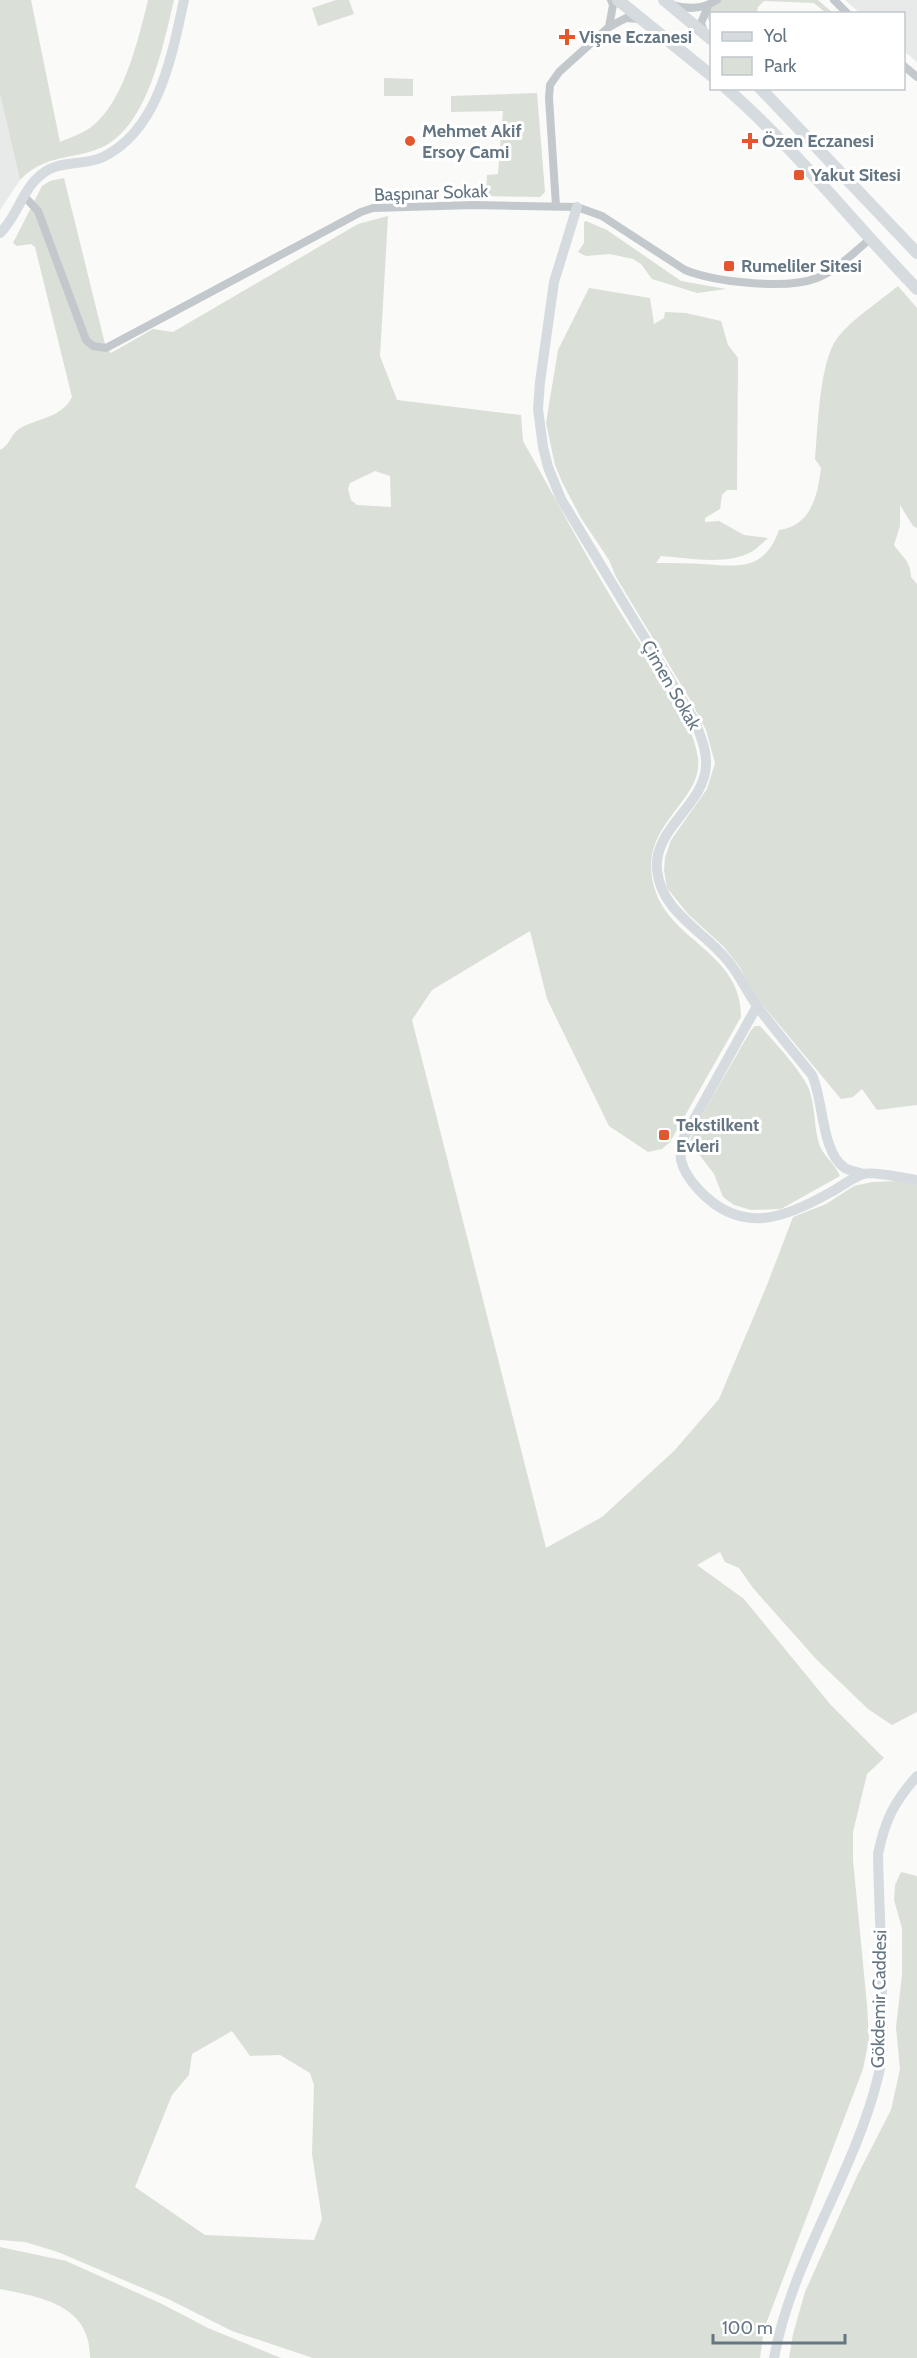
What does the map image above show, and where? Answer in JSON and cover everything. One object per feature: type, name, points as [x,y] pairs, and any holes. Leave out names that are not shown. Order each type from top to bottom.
[{"type":"main road","points":[[0,233],[14,216],[30,185],[47,170],[102,158],[120,148],[132,136],[148,111],[168,67],[184,0]]},
{"type":"main road","points":[[618,0],[710,75]]},
{"type":"main road","points":[[665,1],[708,36]]},
{"type":"main road","points":[[729,90],[829,192],[869,240],[917,290]]},
{"type":"main road","points":[[762,90],[917,253]]},
{"type":"main road","name":"Çimen Sokak","points":[[577,207],[558,263],[538,409],[543,447],[550,474],[569,514],[694,721],[705,753],[704,779],[664,837],[656,867],[659,883],[666,900],[729,962],[757,1006],[812,1075],[822,1104],[826,1137],[836,1159],[846,1168],[864,1174]]},
{"type":"main road","points":[[757,1006],[687,1130],[679,1151],[687,1175],[710,1201],[726,1212],[741,1218],[768,1219],[800,1210],[864,1174],[917,1180]]},
{"type":"main road","name":"Gökdemir Caddesi","points":[[774,2358],[780,2326],[791,2291],[865,2119],[879,2075],[882,2017],[878,1854],[883,1830],[891,1810],[917,1776]]},
{"type":"street","points":[[609,27],[613,5],[611,0]]},
{"type":"street","points":[[665,1],[682,8],[708,6],[717,0]]},
{"type":"street","points":[[834,0],[846,12]]},
{"type":"street","points":[[708,6],[701,23],[708,36]]},
{"type":"street","points":[[556,206],[549,88],[559,72],[609,27],[626,18],[645,20]]},
{"type":"street","points":[[905,68],[917,77]]},
{"type":"street","name":"Başpınar Sokak","points":[[24,196],[38,211],[86,340],[93,346],[106,348],[361,212],[390,206],[577,207],[602,216],[685,270],[698,275],[762,283],[800,283],[818,277],[837,266],[869,240]]},
{"type":"shaded area","points":[[845,0],[917,0],[917,62],[905,52],[905,12],[859,12]]},
{"type":"shaded area","points":[[0,94],[20,180],[0,210]]},
{"type":"green space","points":[[0,0],[31,0],[60,142],[93,126],[116,97],[130,65],[148,0],[174,0],[150,86],[128,126],[113,141],[95,150],[46,163],[20,180],[0,94]]},
{"type":"green space","points":[[336,0],[349,0],[354,14],[318,26],[312,8]]},
{"type":"green space","points":[[721,0],[818,0],[832,12],[825,12],[814,3],[764,1],[758,7],[757,12],[710,12],[710,22],[706,16],[710,6]]},
{"type":"green space","points":[[384,78],[413,79],[413,96],[384,96]]},
{"type":"green space","points":[[537,93],[545,192],[540,197],[486,196],[487,175],[498,174],[503,111],[451,112],[451,96]]},
{"type":"green space","points":[[64,178],[106,348],[111,353],[153,329],[173,332],[358,224],[388,216],[380,356],[397,400],[521,415],[523,441],[605,587],[676,701],[694,740],[698,758],[697,774],[691,788],[661,832],[654,848],[651,868],[655,890],[664,908],[676,923],[719,963],[730,978],[738,996],[741,1017],[670,1142],[662,1149],[648,1152],[609,1126],[547,999],[530,931],[432,990],[412,1020],[546,1548],[602,1517],[674,1451],[719,1399],[793,1217],[826,1204],[854,1186],[872,1182],[897,1181],[917,1185],[917,1712],[892,1725],[868,1709],[817,1660],[753,1588],[739,1568],[725,1562],[720,1552],[697,1565],[744,1599],[830,1704],[884,1758],[867,1774],[853,1832],[853,1860],[869,2039],[863,2069],[764,2329],[760,2358],[313,2358],[232,2331],[166,2298],[58,2252],[25,2242],[0,2240],[0,450],[19,429],[56,413],[68,404],[72,397],[35,247],[31,244],[17,246],[13,243],[42,186],[50,181]],"holes":[[[375,471],[390,476],[391,507],[357,505],[351,500],[348,489],[350,483]],[[232,2031],[250,2056],[280,2055],[310,2073],[314,2085],[312,2154],[322,2219],[314,2240],[205,2235],[135,2187],[172,2095],[189,2075],[192,2054]]]},
{"type":"green space","points":[[584,222],[607,230],[681,281],[726,289],[697,293],[652,279],[641,264],[633,259],[610,254],[586,256],[578,252],[584,243]]},
{"type":"green space","points":[[898,286],[917,308],[917,528],[913,526],[900,505],[900,526],[894,545],[908,563],[911,577],[917,584],[917,1105],[877,1110],[862,1089],[853,1097],[841,1099],[756,997],[739,966],[724,947],[688,914],[667,888],[665,858],[671,840],[707,789],[715,763],[706,730],[691,701],[616,577],[609,560],[581,518],[562,482],[555,465],[546,423],[558,350],[589,288],[650,298],[654,324],[664,318],[665,312],[686,313],[721,321],[728,345],[738,358],[737,490],[727,490],[722,495],[720,509],[705,518],[705,522],[719,521],[744,535],[768,538],[743,556],[708,560],[661,556],[656,563],[729,566],[750,563],[766,553],[779,530],[790,527],[806,516],[815,498],[821,468],[815,459],[820,395],[832,348],[838,337],[851,323]]},
{"type":"green space","points":[[755,1026],[760,1026],[806,1082],[820,1145],[840,1176],[781,1209],[751,1210],[734,1205],[723,1197],[714,1174],[698,1153],[690,1148],[694,1129]]},
{"type":"green space","points":[[901,1872],[917,1876],[917,2358],[789,2358],[805,2292],[858,2174],[891,2110],[900,2069],[896,2027],[902,1975],[902,1928],[894,1900],[895,1885]]},
{"type":"green space","points":[[0,2247],[66,2261],[160,2303],[208,2328],[281,2358],[90,2358],[88,2340],[82,2326],[73,2315],[47,2300],[0,2289]]},
{"type":"place","name":"Vişne Eczanesi","points":[[567,37]]},
{"type":"place","name":"Mehmet Akif Ersoy Cami","points":[[410,141]]},
{"type":"place","name":"Özen Eczanesi","points":[[750,141]]},
{"type":"place","name":"Yakut Sitesi","points":[[799,175]]},
{"type":"place","name":"Rumeliler Sitesi","points":[[729,266]]},
{"type":"place","name":"Tekstilkent Evleri","points":[[664,1135]]}]
